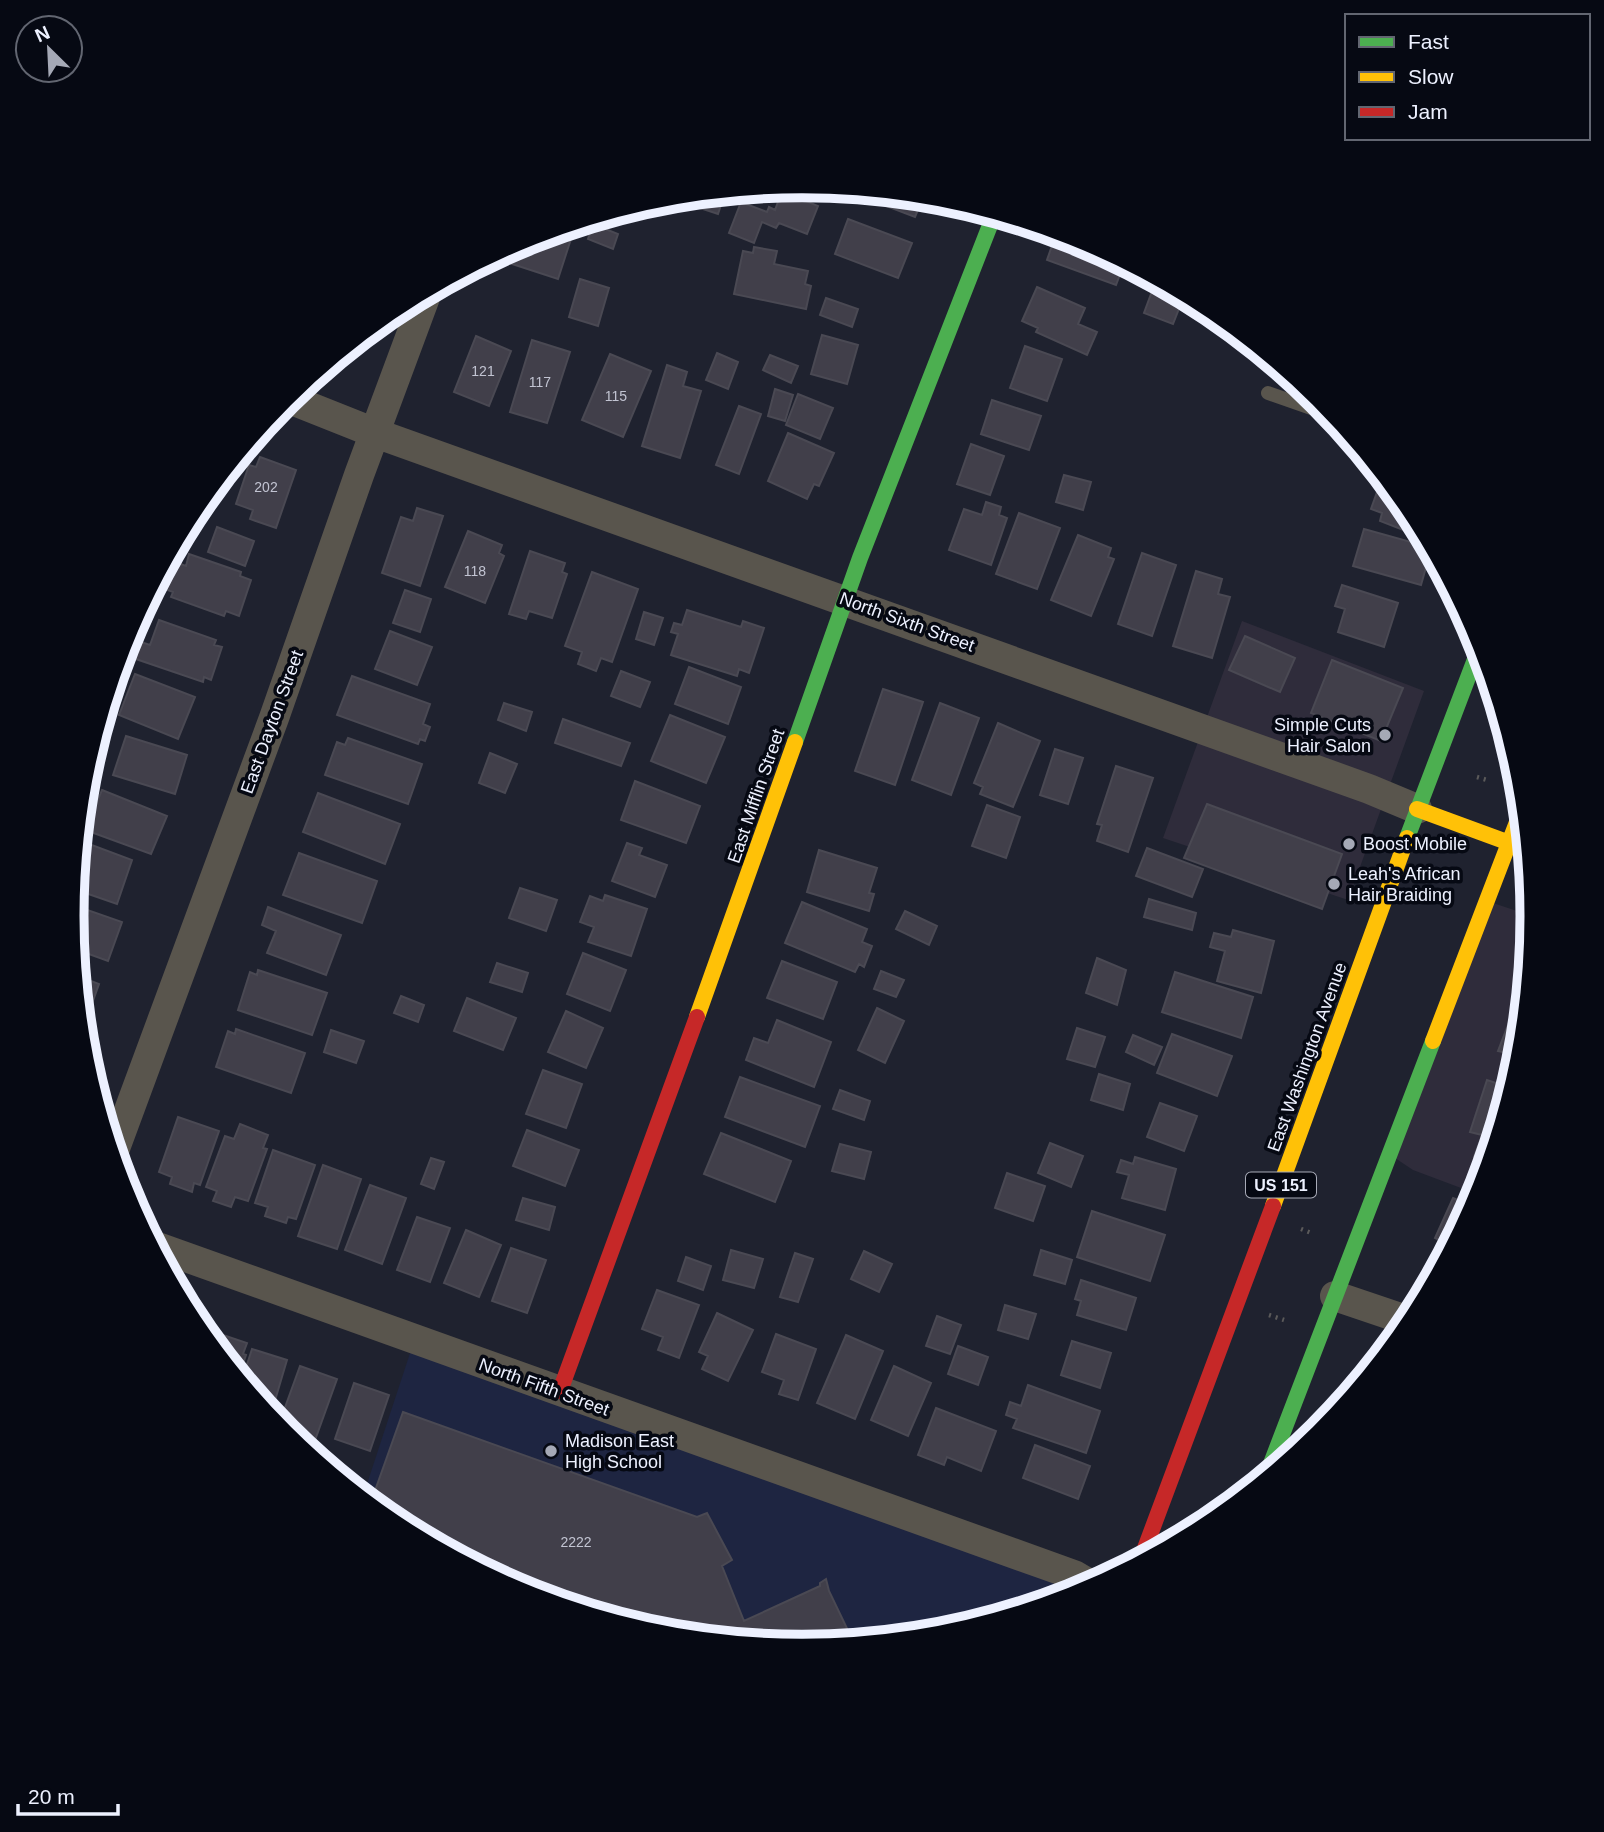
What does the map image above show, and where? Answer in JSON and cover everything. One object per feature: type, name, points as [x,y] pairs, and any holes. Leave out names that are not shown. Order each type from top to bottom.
[{"type":"main road","name":"East Mifflin Street","points":[[560,1391],[669,1098],[860,558],[990,223]]},
{"type":"main road","name":"East Washington Avenue","points":[[1145,1547],[1473,662]]},
{"type":"main road","name":"North Sixth Street","points":[[1417,809],[1516,845]]},
{"type":"main road","points":[[1273,1457],[1515,828]]},
{"type":"street","name":"East Dayton Street","points":[[119,1137],[274,718],[421,308]]},
{"type":"street","name":"North Sixth Street","points":[[299,403],[375,433],[1356,784],[1417,809]]},
{"type":"street","name":"North Fifth Street","points":[[167,1250],[1079,1578]]},
{"type":"street","points":[[1335,1296],[1397,1317]]},
{"type":"lane","points":[[1268,393],[1309,407]]},
{"type":"path","points":[[1476,777],[1488,780]]},
{"type":"path","points":[[1268,1314],[1284,1320]]},
{"type":"shaded area","points":[[1242,621],[1424,691],[1348,900],[1163,838]]},
{"type":"shaded area","points":[[1487,901],[1520,912],[1514,1010],[1506,1056],[1496,1102],[1466,1190],[1413,1170],[1389,1154]]},
{"type":"shaded area","name":"Madison East High School","points":[[414,1341],[1063,1584],[988,1610],[896,1628],[802,1634],[708,1628],[616,1610],[527,1579],[443,1538],[366,1487]]},
{"type":"building","points":[[799,198],[818,206],[807,234],[779,223],[776,228],[762,222],[754,243],[729,233],[741,202],[767,212],[769,207],[775,210],[779,199]]},
{"type":"building","points":[[877,202],[919,208],[915,217]]},
{"type":"building","points":[[722,203],[718,214],[695,206]]},
{"type":"building","points":[[848,219],[912,243],[898,278],[835,254]]},
{"type":"building","points":[[600,227],[618,234],[613,249],[588,239],[591,230]]},
{"type":"building","points":[[567,238],[571,239],[558,279],[506,262]]},
{"type":"building","points":[[1053,244],[1121,272],[1116,285],[1047,260]]},
{"type":"building","points":[[754,247],[777,251],[774,264],[808,271],[805,284],[811,286],[806,309],[734,294],[743,251],[753,253]]},
{"type":"building","points":[[580,279],[609,288],[598,326],[569,317]]},
{"type":"building","points":[[1037,287],[1085,308],[1078,324],[1097,332],[1087,355],[1036,332],[1038,328],[1022,321]]},
{"type":"building","points":[[1153,290],[1180,306],[1173,324],[1144,313]]},
{"type":"building","points":[[826,298],[858,309],[852,327],[820,315]]},
{"type":"building","points":[[822,335],[858,345],[847,384],[811,374]]},
{"type":"building","points":[[476,336],[511,351],[489,406],[454,392]]},
{"type":"building","points":[[532,340],[570,352],[547,423],[510,412]]},
{"type":"building","points":[[1025,346],[1062,359],[1047,401],[1010,388]]},
{"type":"building","points":[[717,353],[738,362],[728,389],[706,380]]},
{"type":"building","points":[[610,354],[651,371],[623,437],[582,420]]},
{"type":"building","points":[[770,355],[798,366],[791,383],[763,370]]},
{"type":"building","points":[[667,365],[687,372],[683,386],[701,391],[680,458],[642,446]]},
{"type":"building","points":[[775,389],[793,395],[785,421],[768,416]]},
{"type":"building","points":[[798,394],[833,408],[820,439],[786,425]]},
{"type":"building","points":[[992,400],[1041,416],[1029,450],[981,434]]},
{"type":"building","points":[[739,406],[761,414],[739,474],[716,465]]},
{"type":"building","points":[[788,433],[834,453],[819,486],[814,484],[807,499],[768,481]]},
{"type":"building","points":[[971,444],[1004,456],[990,495],[957,484]]},
{"type":"building","points":[[260,457],[296,470],[276,528],[250,519],[253,510],[236,504],[249,465],[256,467]]},
{"type":"building","points":[[1064,475],[1091,482],[1083,510],[1056,502]]},
{"type":"building","points":[[1378,488],[1408,532],[1380,521],[1382,513],[1371,509]]},
{"type":"building","points":[[986,502],[1001,507],[999,515],[1007,518],[991,565],[949,550],[964,509],[982,515]]},
{"type":"building","points":[[417,508],[443,516],[420,586],[382,573],[401,517],[413,521]]},
{"type":"building","points":[[1019,513],[1060,528],[1037,589],[996,574]]},
{"type":"building","points":[[217,527],[254,541],[245,566],[208,552]]},
{"type":"building","points":[[1364,529],[1415,543],[1427,563],[1421,585],[1353,566]]},
{"type":"building","points":[[468,531],[502,545],[499,553],[504,556],[485,603],[445,587]]},
{"type":"building","points":[[1078,535],[1111,548],[1108,557],[1114,559],[1091,616],[1051,600]]},
{"type":"building","points":[[530,551],[565,563],[562,572],[567,574],[552,618],[529,611],[526,619],[509,614]]},
{"type":"building","points":[[1142,553],[1176,565],[1152,636],[1118,624]]},
{"type":"building","points":[[189,554],[241,572],[240,576],[251,580],[239,616],[226,611],[224,616],[171,597],[173,592],[165,589],[170,576],[177,563],[186,566]]},
{"type":"building","points":[[1196,571],[1222,579],[1218,594],[1230,597],[1212,658],[1173,646]]},
{"type":"building","points":[[592,572],[638,589],[612,662],[601,658],[596,671],[578,664],[582,652],[565,646]]},
{"type":"building","points":[[1342,585],[1398,603],[1384,647],[1338,632],[1345,609],[1335,606]]},
{"type":"building","points":[[405,590],[431,599],[420,632],[393,623]]},
{"type":"building","points":[[687,610],[741,627],[743,621],[764,628],[749,673],[739,669],[737,676],[671,655],[678,634],[671,632],[674,623],[682,625]]},
{"type":"building","points":[[644,612],[663,618],[654,645],[636,639]]},
{"type":"building","points":[[159,620],[216,640],[214,645],[222,647],[211,680],[204,677],[203,682],[133,658],[139,641],[150,645]]},
{"type":"building","points":[[390,631],[432,647],[417,685],[375,669]]},
{"type":"building","points":[[1245,636],[1295,658],[1280,692],[1229,670]]},
{"type":"building","points":[[1332,660],[1403,688],[1381,741],[1311,713]]},
{"type":"building","points":[[689,667],[741,687],[728,724],[675,704]]},
{"type":"building","points":[[621,671],[650,682],[640,707],[611,696]]},
{"type":"building","points":[[135,674],[195,697],[178,739],[119,715]]},
{"type":"building","points":[[352,676],[430,704],[423,724],[430,727],[425,741],[420,739],[418,744],[337,715]]},
{"type":"building","points":[[883,689],[923,702],[895,785],[855,771]]},
{"type":"building","points":[[504,703],[532,712],[526,731],[498,720]]},
{"type":"building","points":[[940,703],[979,718],[951,795],[912,780]]},
{"type":"building","points":[[670,715],[725,737],[706,783],[651,761]]},
{"type":"building","points":[[563,719],[630,743],[621,766],[555,743]]},
{"type":"building","points":[[998,723],[1040,741],[1013,807],[980,794],[983,787],[974,783]]},
{"type":"building","points":[[126,736],[187,755],[175,794],[113,775]]},
{"type":"building","points":[[348,738],[422,764],[408,804],[325,775],[337,742],[345,745]]},
{"type":"building","points":[[1055,749],[1083,758],[1068,804],[1040,795]]},
{"type":"building","points":[[490,753],[517,764],[505,793],[479,783]]},
{"type":"building","points":[[1116,766],[1153,778],[1128,852],[1097,841],[1102,825],[1097,824]]},
{"type":"building","points":[[635,781],[700,806],[686,843],[621,820]]},
{"type":"building","points":[[102,790],[167,816],[151,854],[89,831]]},
{"type":"building","points":[[318,793],[400,824],[385,864],[303,832]]},
{"type":"building","points":[[1207,804],[1342,854],[1322,909],[1184,858]]},
{"type":"building","points":[[987,805],[1020,817],[1006,858],[972,846]]},
{"type":"building","points":[[627,843],[642,848],[639,855],[667,865],[655,897],[612,881]]},
{"type":"building","points":[[89,844],[132,860],[117,904],[85,893]]},
{"type":"building","points":[[1147,848],[1203,869],[1192,897],[1136,876]]},
{"type":"building","points":[[819,850],[877,868],[869,893],[874,894],[869,911],[807,892]]},
{"type":"building","points":[[299,853],[377,881],[362,923],[283,895]]},
{"type":"building","points":[[520,888],[557,900],[546,931],[509,918]]},
{"type":"building","points":[[605,895],[647,909],[631,956],[588,942],[594,927],[580,922],[590,896],[603,901]]},
{"type":"building","points":[[1149,899],[1196,913],[1192,930],[1144,917]]},
{"type":"building","points":[[802,902],[867,929],[862,942],[872,946],[864,967],[859,964],[855,972],[785,943]]},
{"type":"building","points":[[268,907],[341,935],[326,975],[267,953],[276,931],[262,925]]},
{"type":"building","points":[[84,909],[122,922],[108,961],[86,953]]},
{"type":"building","points":[[905,911],[937,926],[929,945],[896,929]]},
{"type":"building","points":[[1233,930],[1274,941],[1261,993],[1217,981],[1225,951],[1210,947],[1214,933],[1231,937]]},
{"type":"building","points":[[583,953],[626,970],[610,1011],[567,994]]},
{"type":"building","points":[[1097,958],[1126,970],[1117,1005],[1086,993]]},
{"type":"building","points":[[782,961],[837,982],[823,1019],[767,998]]},
{"type":"building","points":[[497,963],[528,973],[522,992],[490,982]]},
{"type":"building","points":[[258,970],[327,993],[312,1035],[238,1010],[250,972],[257,975]]},
{"type":"building","points":[[881,971],[904,980],[896,997],[874,989]]},
{"type":"building","points":[[1175,972],[1253,997],[1241,1038],[1162,1012]]},
{"type":"building","points":[[87,980],[99,984],[90,1009]]},
{"type":"building","points":[[401,996],[424,1005],[418,1022],[394,1013]]},
{"type":"building","points":[[467,998],[516,1018],[503,1050],[454,1031]]},
{"type":"building","points":[[877,1008],[904,1021],[885,1063],[858,1050]]},
{"type":"building","points":[[566,1011],[603,1028],[586,1068],[548,1052]]},
{"type":"building","points":[[1513,1012],[1514,1012],[1507,1053],[1498,1051]]},
{"type":"building","points":[[777,1020],[831,1042],[814,1087],[746,1060],[754,1038],[768,1043]]},
{"type":"building","points":[[1077,1028],[1105,1037],[1095,1067],[1067,1059]]},
{"type":"building","points":[[236,1029],[305,1053],[291,1093],[216,1067],[228,1031],[235,1034]]},
{"type":"building","points":[[331,1030],[364,1041],[356,1063],[324,1052]]},
{"type":"building","points":[[1172,1034],[1232,1056],[1217,1096],[1157,1073]]},
{"type":"building","points":[[1133,1035],[1162,1047],[1154,1065],[1126,1052]]},
{"type":"building","points":[[543,1070],[582,1084],[566,1128],[526,1114]]},
{"type":"building","points":[[1099,1074],[1130,1084],[1123,1110],[1091,1100]]},
{"type":"building","points":[[740,1077],[820,1106],[805,1147],[725,1117]]},
{"type":"building","points":[[1487,1080],[1500,1084],[1478,1158],[1474,1157],[1482,1135],[1470,1132]]},
{"type":"building","points":[[840,1090],[870,1101],[864,1120],[833,1109]]},
{"type":"building","points":[[1160,1103],[1197,1116],[1184,1151],[1147,1137]]},
{"type":"building","points":[[178,1117],[219,1131],[200,1185],[194,1183],[192,1192],[170,1184],[172,1177],[159,1172]]},
{"type":"building","points":[[240,1124],[268,1135],[263,1148],[267,1149],[248,1201],[235,1197],[231,1207],[213,1201],[217,1191],[206,1187],[225,1136],[234,1139]]},
{"type":"building","points":[[527,1130],[579,1150],[565,1186],[513,1166]]},
{"type":"building","points":[[721,1133],[791,1161],[775,1202],[704,1174]]},
{"type":"building","points":[[1050,1143],[1083,1156],[1071,1187],[1038,1173]]},
{"type":"building","points":[[840,1144],[871,1152],[864,1179],[832,1171]]},
{"type":"building","points":[[273,1150],[315,1165],[296,1219],[288,1217],[286,1223],[265,1216],[268,1207],[255,1203]]},
{"type":"building","points":[[1135,1157],[1176,1169],[1165,1210],[1122,1198],[1129,1175],[1117,1172],[1121,1160],[1133,1164]]},
{"type":"building","points":[[431,1158],[444,1162],[434,1189],[421,1184]]},
{"type":"building","points":[[323,1165],[361,1179],[337,1249],[298,1236]]},
{"type":"building","points":[[1007,1173],[1045,1186],[1033,1221],[995,1208]]},
{"type":"building","points":[[370,1185],[406,1198],[382,1264],[345,1250]]},
{"type":"building","points":[[523,1198],[555,1207],[549,1230],[516,1220]]},
{"type":"building","points":[[1453,1198],[1460,1201],[1442,1241],[1435,1238]]},
{"type":"building","points":[[1092,1211],[1165,1235],[1150,1281],[1077,1257]]},
{"type":"building","points":[[417,1217],[450,1228],[430,1282],[397,1270]]},
{"type":"building","points":[[466,1230],[501,1245],[479,1297],[444,1283]]},
{"type":"building","points":[[511,1248],[546,1260],[527,1313],[492,1301]]},
{"type":"building","points":[[731,1250],[763,1259],[754,1288],[723,1280]]},
{"type":"building","points":[[1041,1250],[1072,1260],[1065,1284],[1034,1275]]},
{"type":"building","points":[[864,1251],[892,1264],[879,1292],[851,1279]]},
{"type":"building","points":[[795,1253],[813,1259],[798,1302],[780,1297]]},
{"type":"building","points":[[686,1257],[711,1266],[703,1290],[678,1281]]},
{"type":"building","points":[[1081,1280],[1136,1298],[1126,1330],[1077,1315],[1081,1301],[1075,1299]]},
{"type":"building","points":[[657,1290],[699,1305],[679,1358],[658,1350],[663,1337],[642,1329]]},
{"type":"building","points":[[1005,1305],[1036,1314],[1028,1339],[998,1330]]},
{"type":"building","points":[[717,1313],[753,1330],[728,1381],[702,1369],[708,1356],[699,1352]]},
{"type":"building","points":[[937,1316],[961,1325],[950,1354],[926,1346]]},
{"type":"building","points":[[776,1334],[816,1349],[798,1400],[779,1394],[784,1380],[762,1372]]},
{"type":"building","points":[[219,1335],[247,1343],[242,1366],[232,1353]]},
{"type":"building","points":[[846,1335],[883,1351],[855,1419],[817,1403]]},
{"type":"building","points":[[1072,1341],[1111,1353],[1100,1388],[1061,1375]]},
{"type":"building","points":[[958,1346],[988,1357],[978,1385],[948,1374]]},
{"type":"building","points":[[252,1349],[287,1360],[274,1403],[262,1389],[245,1369]]},
{"type":"building","points":[[300,1366],[337,1379],[314,1442],[283,1412]]},
{"type":"building","points":[[894,1366],[931,1383],[908,1436],[871,1420]]},
{"type":"building","points":[[354,1383],[389,1395],[370,1451],[335,1439]]},
{"type":"building","points":[[1028,1385],[1100,1411],[1086,1453],[1013,1428],[1017,1419],[1006,1415],[1010,1402],[1021,1406]]},
{"type":"building","points":[[936,1408],[996,1431],[981,1471],[947,1457],[944,1465],[918,1455]]},
{"type":"building","name":"Madison East High School","points":[[403,1412],[697,1517],[707,1513],[732,1560],[722,1566],[744,1621],[820,1586],[826,1579],[849,1632],[802,1634],[708,1628],[616,1610],[571,1596],[484,1560],[443,1538],[374,1493]]},
{"type":"building","points":[[1035,1445],[1090,1466],[1078,1499],[1023,1478]]},
{"type":"traffic: fast","points":[[795,742],[860,558],[991,223]]},
{"type":"traffic: fast","points":[[1407,838],[1474,663]]},
{"type":"traffic: fast","points":[[1273,1457],[1433,1041]]},
{"type":"traffic: slow","points":[[697,1017],[795,742]]},
{"type":"traffic: slow","points":[[1417,809],[1516,845]]},
{"type":"traffic: slow","points":[[1433,1041],[1515,828]]},
{"type":"traffic: slow","points":[[1273,1206],[1407,838]]},
{"type":"traffic: jam","points":[[560,1391],[697,1017]]},
{"type":"traffic: jam","points":[[1146,1546],[1273,1206]]},
{"type":"place","name":"Simple Cuts Hair Salon","points":[[1385,735]]},
{"type":"place","name":"Boost Mobile","points":[[1349,844]]},
{"type":"place","name":"Leah's African Hair Braiding","points":[[1334,884]]},
{"type":"place","name":"Madison East High School","points":[[551,1451]]}]
